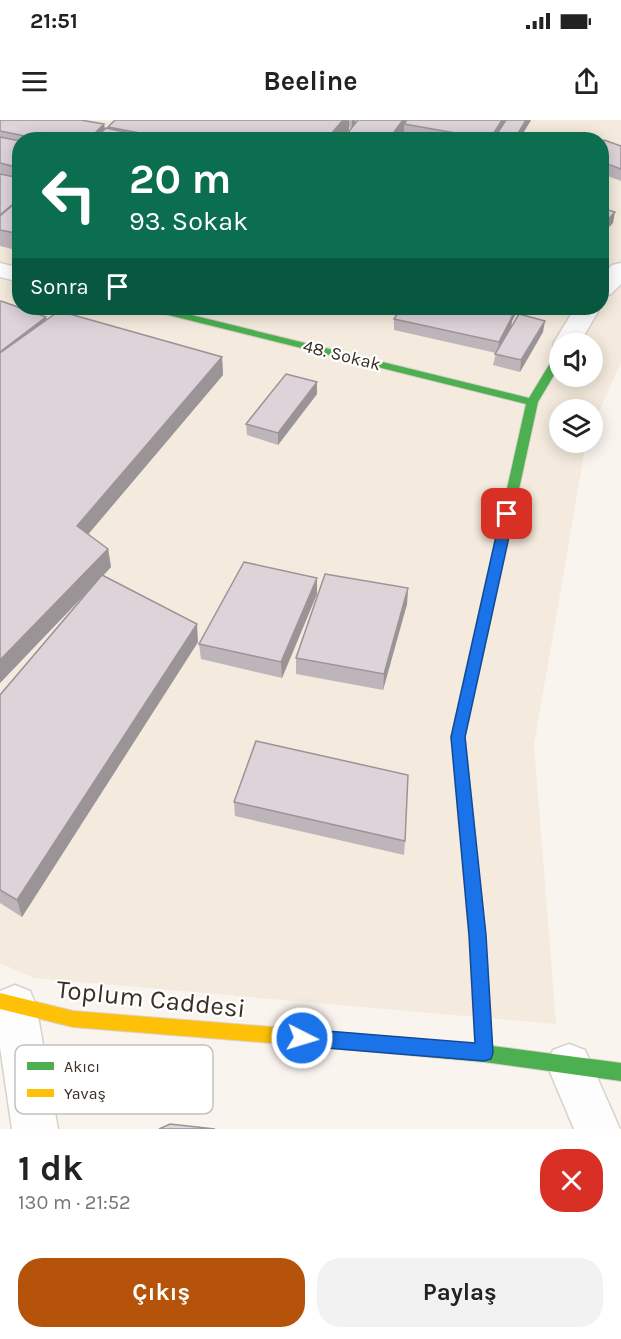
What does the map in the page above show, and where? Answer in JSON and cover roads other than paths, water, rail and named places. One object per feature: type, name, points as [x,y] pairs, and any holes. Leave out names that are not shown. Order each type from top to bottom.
[{"type":"street","points":[[609,282],[621,270]]},
{"type":"street","name":"48. Sokak","points":[[180,315],[532,402]]},
{"type":"street","points":[[572,333],[583,315]]},
{"type":"street","points":[[484,1053],[477,935],[458,737],[532,402],[549,373]]},
{"type":"street","points":[[7,1003],[16,1045]]},
{"type":"street","name":"Toplum Caddesi","points":[[7,1003],[73,1019],[484,1053],[621,1072]]},
{"type":"street","points":[[569,1065],[597,1129]]},
{"type":"street","points":[[32,1114],[35,1129]]}]
